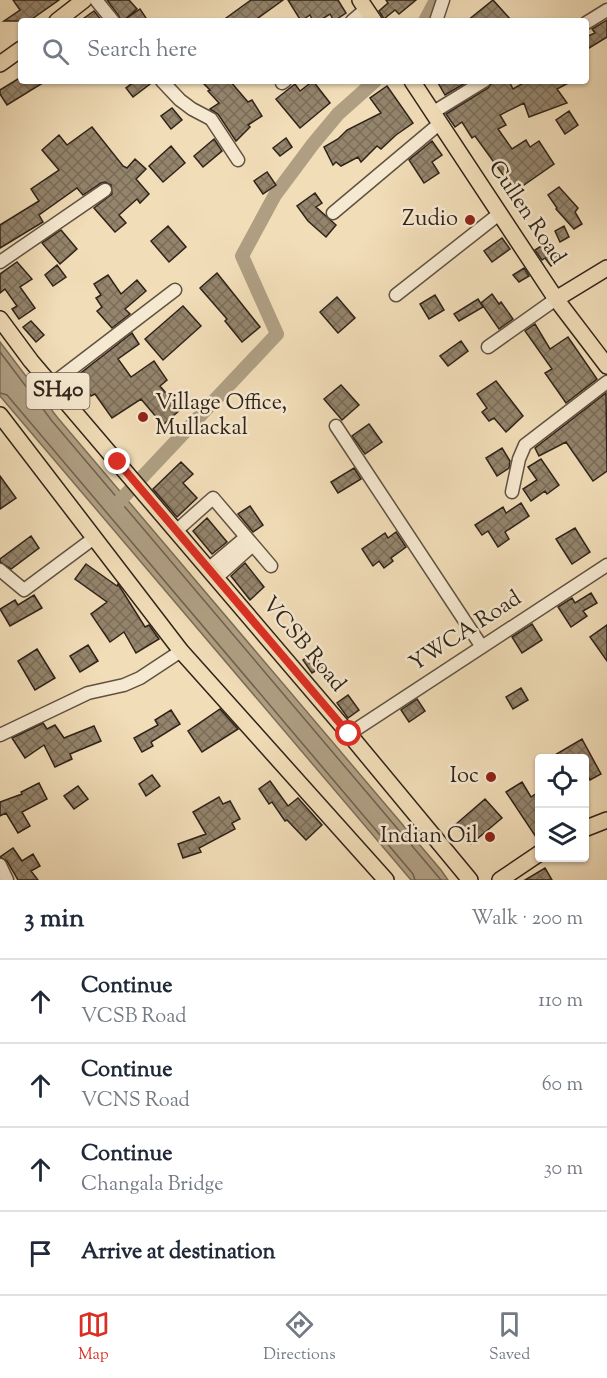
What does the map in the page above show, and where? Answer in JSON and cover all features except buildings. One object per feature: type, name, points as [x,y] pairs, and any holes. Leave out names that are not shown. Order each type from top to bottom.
[{"type":"main road","points":[[61,18],[84,0]]},
{"type":"main road","points":[[0,64],[18,51]]},
{"type":"main road","name":"Cullen Road","points":[[414,84],[555,298],[607,366]]},
{"type":"main road","points":[[555,298],[607,268]]},
{"type":"main road","name":"SH40","points":[[0,319],[31,361],[212,573]]},
{"type":"main road","points":[[0,415],[181,651],[386,880]]},
{"type":"main road","name":"VCSB Road","points":[[212,573],[470,880]]},
{"type":"main road","points":[[589,827],[607,820]]},
{"type":"main road","points":[[500,880],[535,856]]},
{"type":"street","points":[[96,0],[111,18]]},
{"type":"street","points":[[437,18],[443,0]]},
{"type":"street","points":[[589,20],[607,10]]},
{"type":"street","points":[[165,84],[180,100],[211,119],[238,160]]},
{"type":"street","points":[[333,213],[436,118],[480,84]]},
{"type":"street","points":[[0,262],[105,190]]},
{"type":"street","points":[[396,295],[499,214]]},
{"type":"street","points":[[52,384],[175,290]]},
{"type":"street","points":[[488,347],[555,298]]},
{"type":"street","points":[[512,492],[519,459],[525,445],[607,382]]},
{"type":"street","points":[[336,426],[482,646]]},
{"type":"street","points":[[176,531],[213,498],[271,566]]},
{"type":"street","points":[[0,570],[24,590],[94,538]]},
{"type":"street","points":[[212,573],[250,541]]},
{"type":"street","name":"YWCA Road","points":[[349,734],[607,565]]},
{"type":"street","points":[[0,735],[88,693],[124,685],[140,678],[181,651]]},
{"type":"street","points":[[0,866],[7,880]]},
{"type":"water","points":[[0,342],[57,417],[448,880],[411,880],[0,396]]},
{"type":"waterway","points":[[427,18],[436,0]]},
{"type":"waterway","points":[[115,506],[277,334],[242,256],[275,195],[313,144],[338,114],[372,84]]},
{"type":"place","name":"Zudio","points":[[470,220]]},
{"type":"place","name":"Village Office, Mullackal","points":[[143,417]]},
{"type":"place","name":"Ioc","points":[[491,777]]},
{"type":"place","name":"Indian Oil","points":[[490,837]]},
{"type":"route","points":[[118,462],[349,734]]}]
